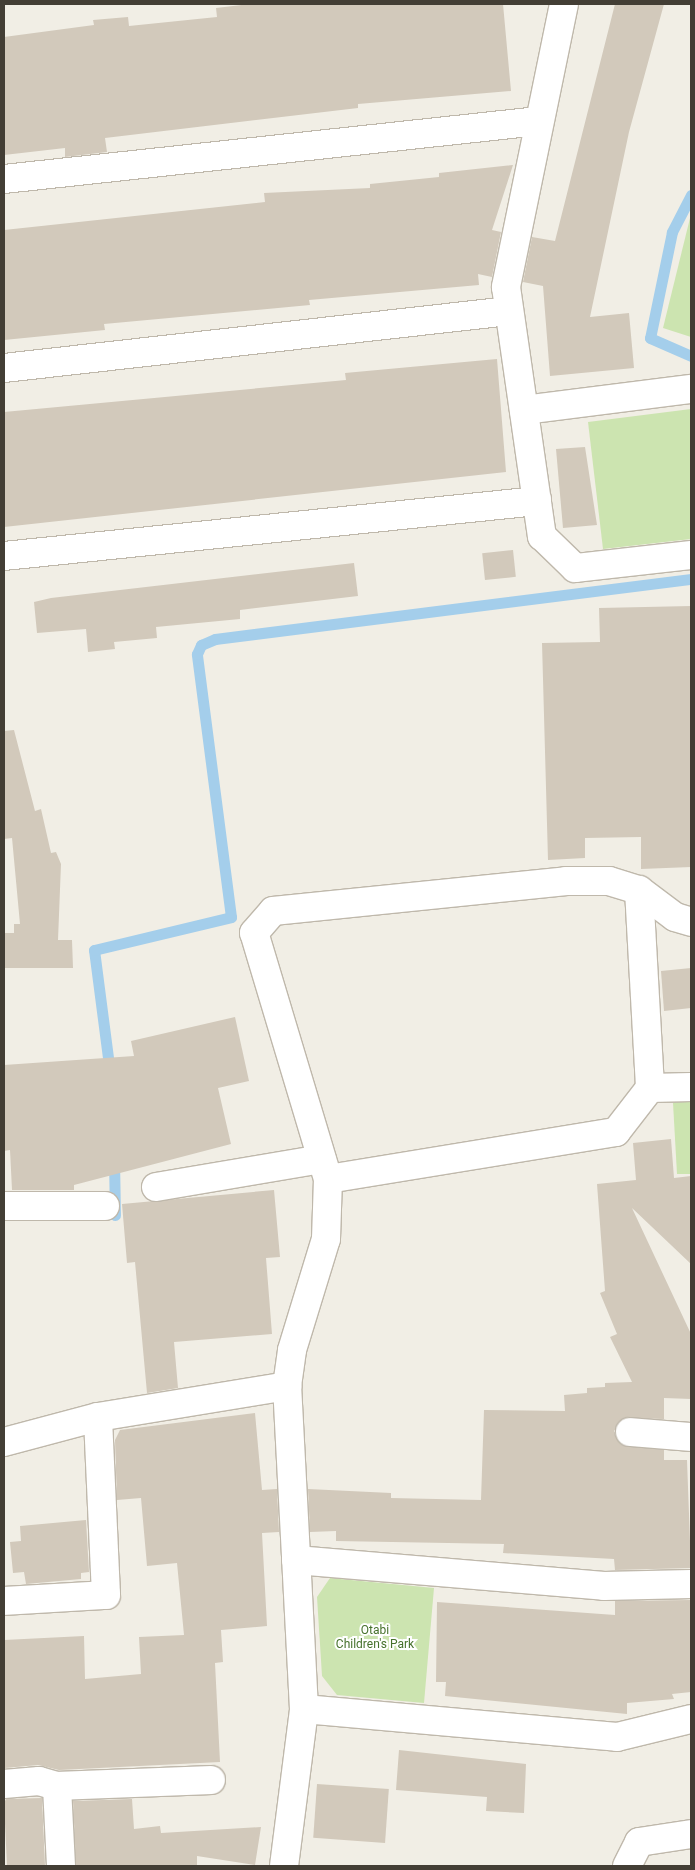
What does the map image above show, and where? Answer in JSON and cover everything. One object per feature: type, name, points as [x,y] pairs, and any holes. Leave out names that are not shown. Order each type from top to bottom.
[{"type":"street","points":[[564,4],[538,121],[506,287],[542,536],[575,568],[691,555]]},
{"type":"street","points":[[4,179],[538,121]]},
{"type":"street","points":[[4,368],[509,310]]},
{"type":"street","points":[[524,410],[691,389]]},
{"type":"street","points":[[4,556],[537,501]]},
{"type":"street","points":[[284,1866],[304,1709],[287,1386],[292,1350],[326,1239],[325,1169],[254,933],[273,911],[566,881],[609,880],[639,890],[675,917],[691,922]]},
{"type":"street","points":[[156,1187],[325,1169],[616,1132],[650,1088],[639,890]]},
{"type":"street","points":[[650,1088],[691,1087]]},
{"type":"street","points":[[4,1206],[105,1206]]},
{"type":"street","points":[[4,1442],[98,1417],[287,1386]]},
{"type":"street","points":[[4,1601],[106,1595],[98,1417]]},
{"type":"street","points":[[630,1432],[691,1437]]},
{"type":"street","points":[[296,1560],[604,1586],[691,1584]]},
{"type":"street","points":[[304,1709],[617,1737],[691,1719]]},
{"type":"street","points":[[4,1784],[39,1781],[57,1786],[211,1780]]},
{"type":"street","points":[[57,1786],[61,1866]]},
{"type":"street","points":[[627,1866],[639,1842],[691,1834]]},
{"type":"green space","points":[[691,214],[691,337],[663,328]]},
{"type":"green space","points":[[691,409],[691,539],[603,549],[588,422]]},
{"type":"green space","points":[[679,1100],[691,1100],[691,1174],[677,1174],[673,1103]]},
{"type":"green space","name":"Otabi Children's Park","points":[[330,1578],[434,1588],[424,1703],[337,1695],[322,1676],[317,1597]]},
{"type":"building","points":[[250,4],[503,4],[511,91],[358,104],[358,108],[105,138],[107,152],[65,157],[65,148],[4,155],[4,37],[94,25],[93,20],[128,17],[129,26],[217,17],[216,8]]},
{"type":"building","points":[[615,4],[664,4],[629,132],[590,317],[629,313],[634,368],[550,376],[543,286],[523,282],[532,237],[555,241]]},
{"type":"building","points":[[513,165],[492,230],[501,232],[492,277],[478,274],[479,285],[309,300],[310,305],[104,324],[105,330],[4,340],[4,230],[265,202],[264,193],[370,188],[370,184],[439,177],[439,173]]},
{"type":"building","points":[[497,359],[506,472],[4,527],[4,412],[346,380],[345,373]]},
{"type":"building","points":[[585,447],[597,525],[563,528],[556,449]]},
{"type":"building","points":[[513,550],[516,577],[485,580],[482,553]]},
{"type":"building","points":[[354,563],[358,596],[240,610],[240,619],[156,627],[157,638],[114,642],[115,649],[88,652],[86,629],[37,633],[34,602],[51,598]]},
{"type":"building","points":[[691,606],[691,867],[641,869],[641,837],[585,838],[585,858],[548,860],[542,643],[600,642],[599,608]]},
{"type":"building","points":[[14,730],[35,811],[41,809],[51,853],[56,852],[61,864],[58,940],[72,940],[73,968],[4,968],[4,933],[14,933],[14,924],[20,924],[12,838],[4,839],[4,731]]},
{"type":"building","points":[[691,968],[691,1008],[664,1011],[661,971]]},
{"type":"building","points":[[235,1017],[249,1081],[218,1088],[231,1144],[74,1185],[74,1190],[12,1190],[10,1150],[4,1151],[4,1065],[134,1056],[131,1041]]},
{"type":"building","points":[[671,1139],[674,1178],[691,1176],[691,1264],[632,1208],[691,1334],[691,1399],[664,1398],[664,1419],[624,1418],[614,1431],[622,1445],[664,1450],[664,1460],[687,1460],[691,1568],[615,1570],[614,1559],[503,1553],[504,1544],[336,1541],[336,1531],[310,1532],[308,1489],[391,1493],[391,1498],[481,1500],[484,1410],[565,1411],[564,1395],[587,1393],[587,1388],[605,1387],[605,1383],[632,1382],[610,1337],[617,1334],[600,1293],[605,1291],[597,1184],[636,1180],[633,1143]]},
{"type":"building","points":[[274,1190],[280,1257],[266,1258],[272,1334],[174,1342],[178,1388],[147,1393],[135,1262],[127,1263],[122,1204]]},
{"type":"building","points":[[255,1413],[262,1490],[277,1489],[279,1532],[262,1533],[267,1626],[221,1630],[223,1662],[215,1663],[220,1762],[59,1770],[38,1765],[5,1768],[4,1640],[84,1636],[85,1679],[141,1674],[139,1637],[184,1635],[177,1563],[147,1566],[141,1498],[117,1500],[115,1440],[120,1430]]},
{"type":"building","points":[[86,1520],[89,1572],[81,1573],[81,1579],[26,1584],[24,1572],[13,1573],[10,1542],[21,1541],[20,1526]]},
{"type":"building","points":[[691,1600],[691,1692],[672,1694],[674,1699],[627,1703],[627,1714],[445,1696],[446,1682],[436,1682],[437,1602],[615,1615],[615,1601]]},
{"type":"building","points":[[399,1750],[526,1764],[524,1813],[486,1811],[487,1797],[396,1790]]},
{"type":"building","points":[[317,1784],[389,1789],[385,1843],[313,1838]]},
{"type":"building","points":[[42,1798],[45,1866],[7,1866],[4,1803],[6,1799]]},
{"type":"building","points":[[132,1799],[134,1829],[160,1826],[161,1833],[261,1827],[255,1865],[197,1856],[197,1866],[76,1866],[73,1801]]},
{"type":"waterway","points":[[691,195],[672,232],[650,338],[691,356]]},
{"type":"waterway","points":[[110,1073],[94,950],[231,917],[197,654],[201,645],[215,639],[691,579]]},
{"type":"waterway","points":[[114,1159],[115,1215]]}]
